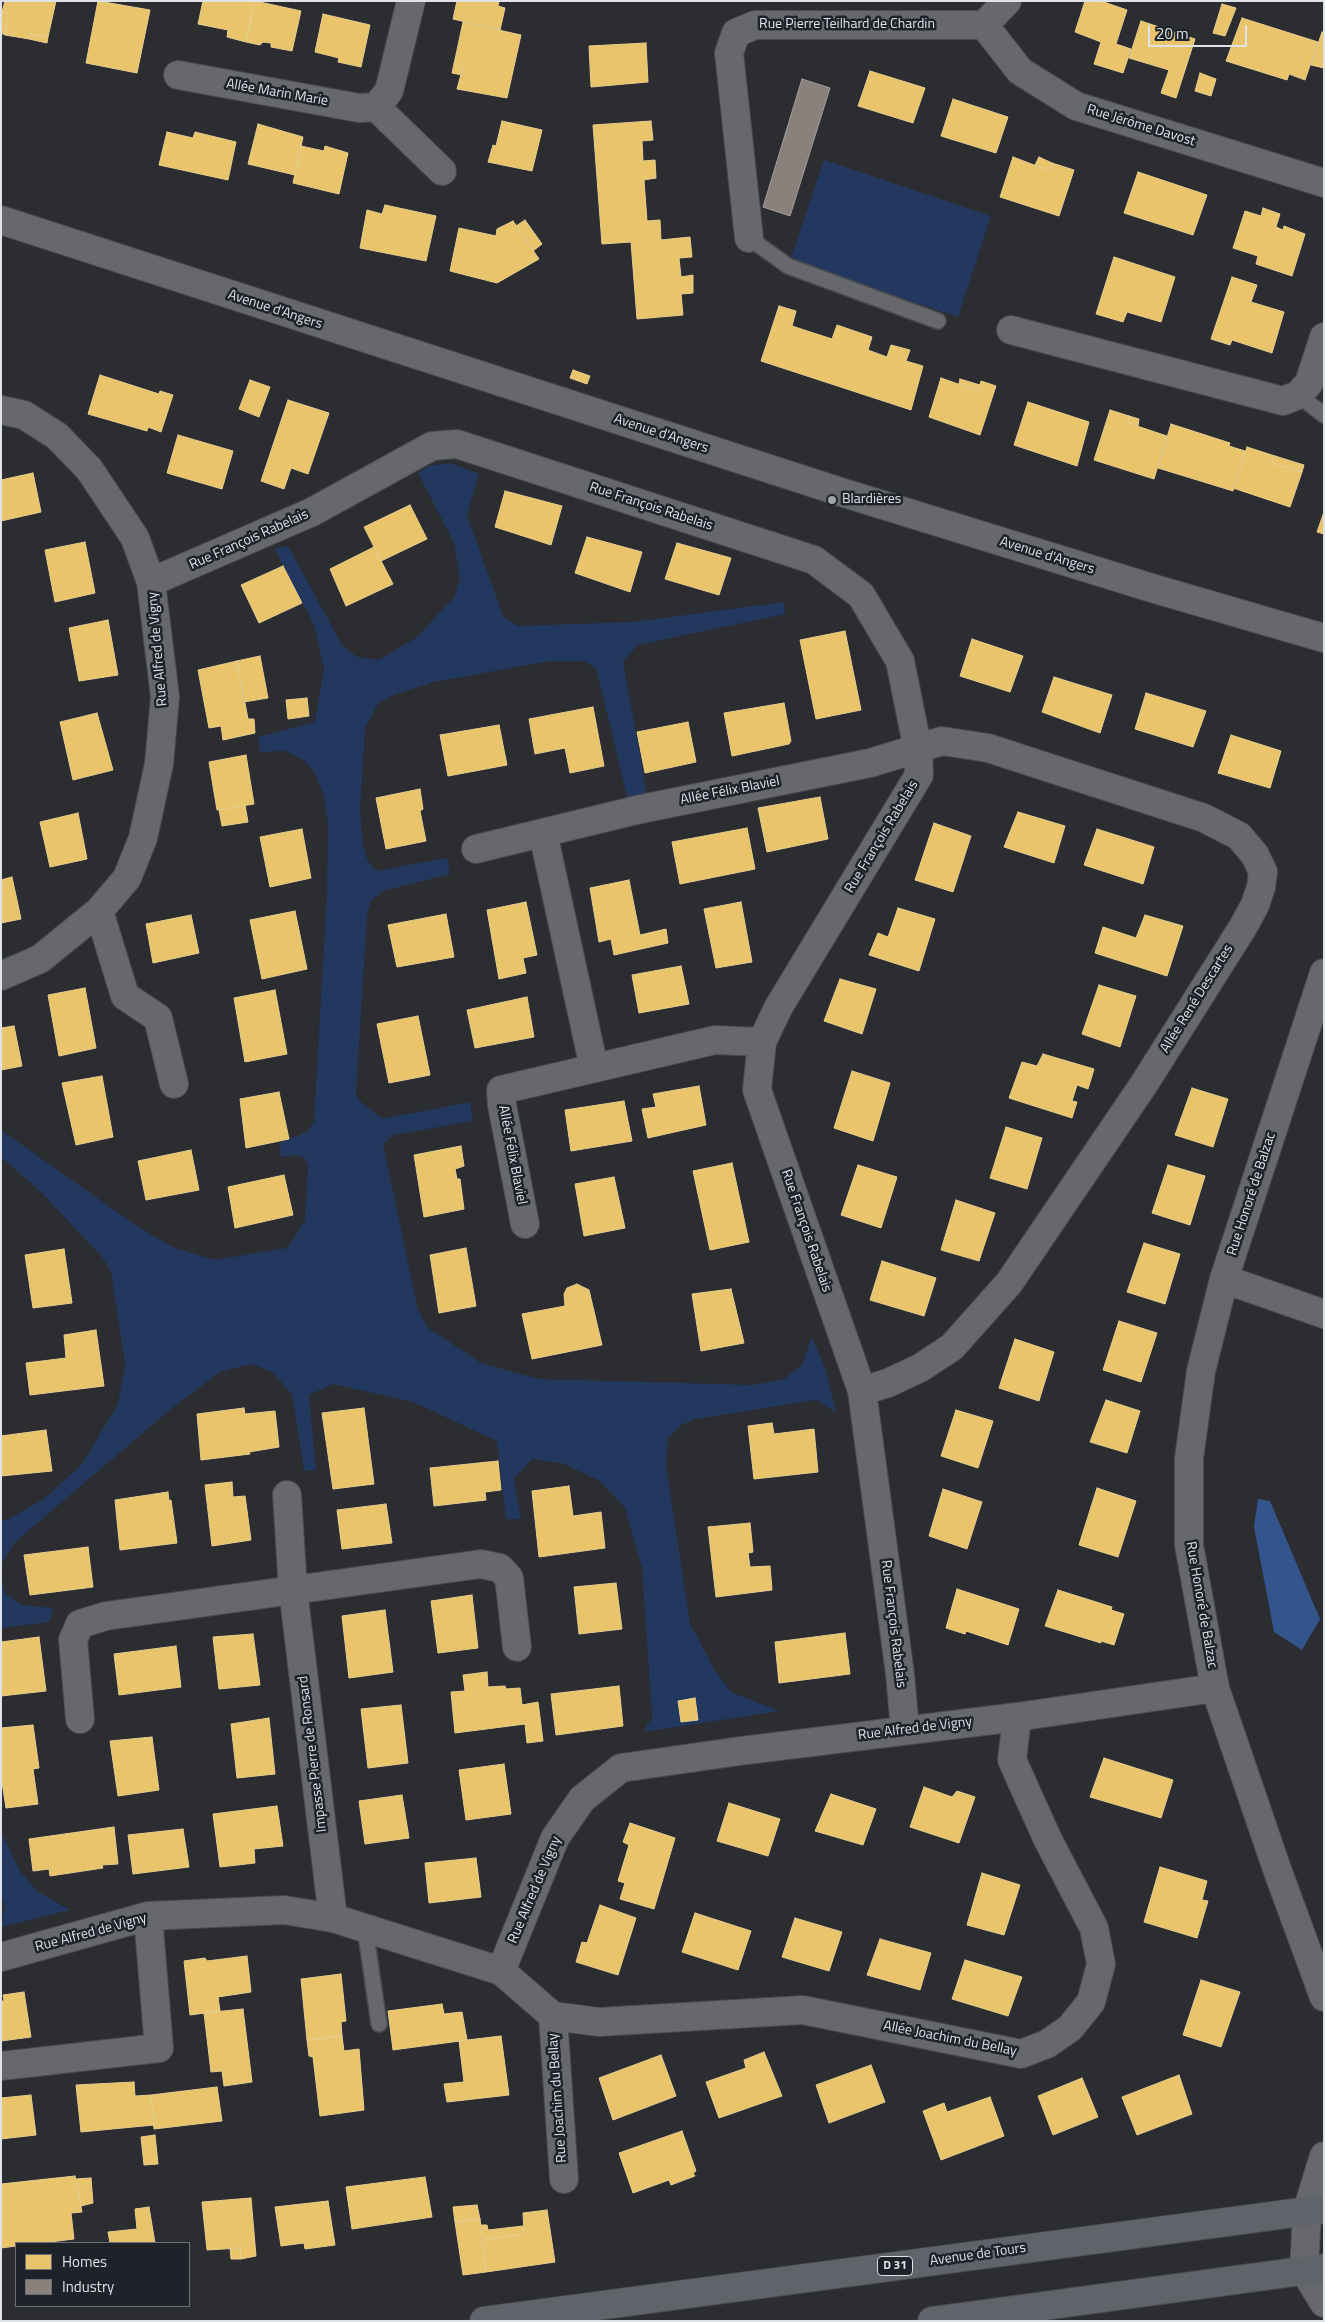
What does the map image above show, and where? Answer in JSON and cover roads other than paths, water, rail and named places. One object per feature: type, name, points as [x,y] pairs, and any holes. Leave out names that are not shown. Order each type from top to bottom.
[{"type":"main road","name":"Avenue de Tours","points":[[484,2321],[1315,2210]]},
{"type":"main road","points":[[932,2321],[1314,2269]]},
{"type":"street","points":[[411,1],[390,91],[376,107],[442,171]]},
{"type":"street","points":[[984,25],[1007,1]]},
{"type":"street","name":"Rue Pierre Teilhard de Chardin","points":[[749,238],[729,53],[736,34],[754,25],[984,25]]},
{"type":"street","name":"Rue Jérôme Davost","points":[[984,25],[1020,70],[1076,106],[1324,183]]},
{"type":"street","name":"Allée Marin Marie","points":[[178,75],[359,108],[376,107]]},
{"type":"street","name":"Avenue d'Angers","points":[[1,220],[835,490],[1145,586],[1324,638]]},
{"type":"street","points":[[1011,330],[1283,401],[1298,395],[1309,383],[1324,336]]},
{"type":"street","name":"Rue Alfred de Vigny","points":[[1,410],[24,415],[57,436],[89,468],[135,538],[151,582],[165,697],[159,764],[143,838],[127,878],[99,911],[40,959],[1,976]]},
{"type":"street","name":"Rue François Rabelais","points":[[151,582],[312,512],[432,446],[457,444],[814,560],[861,595],[900,661],[918,750],[919,775],[778,1008],[762,1042],[757,1090],[862,1391],[900,1674],[904,1730]]},
{"type":"street","name":"Allée René Descartes","points":[[862,1391],[888,1383],[920,1368],[952,1347],[1009,1283],[1139,1092],[1243,927],[1255,905],[1263,872],[1255,855],[1238,836],[1204,818],[988,748],[942,741],[918,750]]},
{"type":"street","name":"Allée Félix Blaviel","points":[[476,848],[641,809],[870,763],[918,750]]},
{"type":"street","points":[[543,833],[594,1068]]},
{"type":"street","points":[[99,911],[125,996],[158,1018],[174,1084]]},
{"type":"street","name":"Rue Honoré de Balzac","points":[[1324,973],[1224,1279],[1201,1371],[1189,1458],[1189,1545],[1215,1688],[1278,1872],[1324,1997]]},
{"type":"street","name":"Allée Félix Blaviel","points":[[525,1224],[502,1106],[501,1090],[715,1040],[762,1042]]},
{"type":"street","points":[[1224,1279],[1324,1314]]},
{"type":"street","name":"Impasse Pierre de Ronsard","points":[[287,1495],[293,1590],[333,1918]]},
{"type":"street","points":[[80,1719],[73,1640],[80,1624],[106,1616],[481,1564],[500,1568],[508,1578],[518,1647]]},
{"type":"street","name":"Rue Alfred de Vigny","points":[[1,1957],[148,1916],[284,1910],[333,1918],[501,1972],[556,1838],[582,1799],[621,1768],[740,1750],[1017,1717],[1215,1688]]},
{"type":"street","name":"Allée Joachim du Bellay","points":[[553,2016],[600,2022],[804,2010],[1021,2054],[1047,2044],[1070,2028],[1091,2002],[1101,1964],[1094,1928],[1048,1840],[1012,1760],[1017,1717]]},
{"type":"street","points":[[1,2066],[159,2048],[148,1916]]},
{"type":"street","points":[[501,1972],[553,2016]]},
{"type":"street","name":"Rue Joachim du Bellay","points":[[553,2016],[564,2179]]},
{"type":"street","points":[[1324,2156],[1315,2210],[1314,2269],[1324,2303]]},
{"type":"lane","points":[[749,238],[788,266],[938,321]]},
{"type":"lane","points":[[1298,395],[1324,415]]},
{"type":"lane","points":[[365,1928],[380,2024]]},
{"type":"place","name":"Blardières","points":[[832,500]]}]
